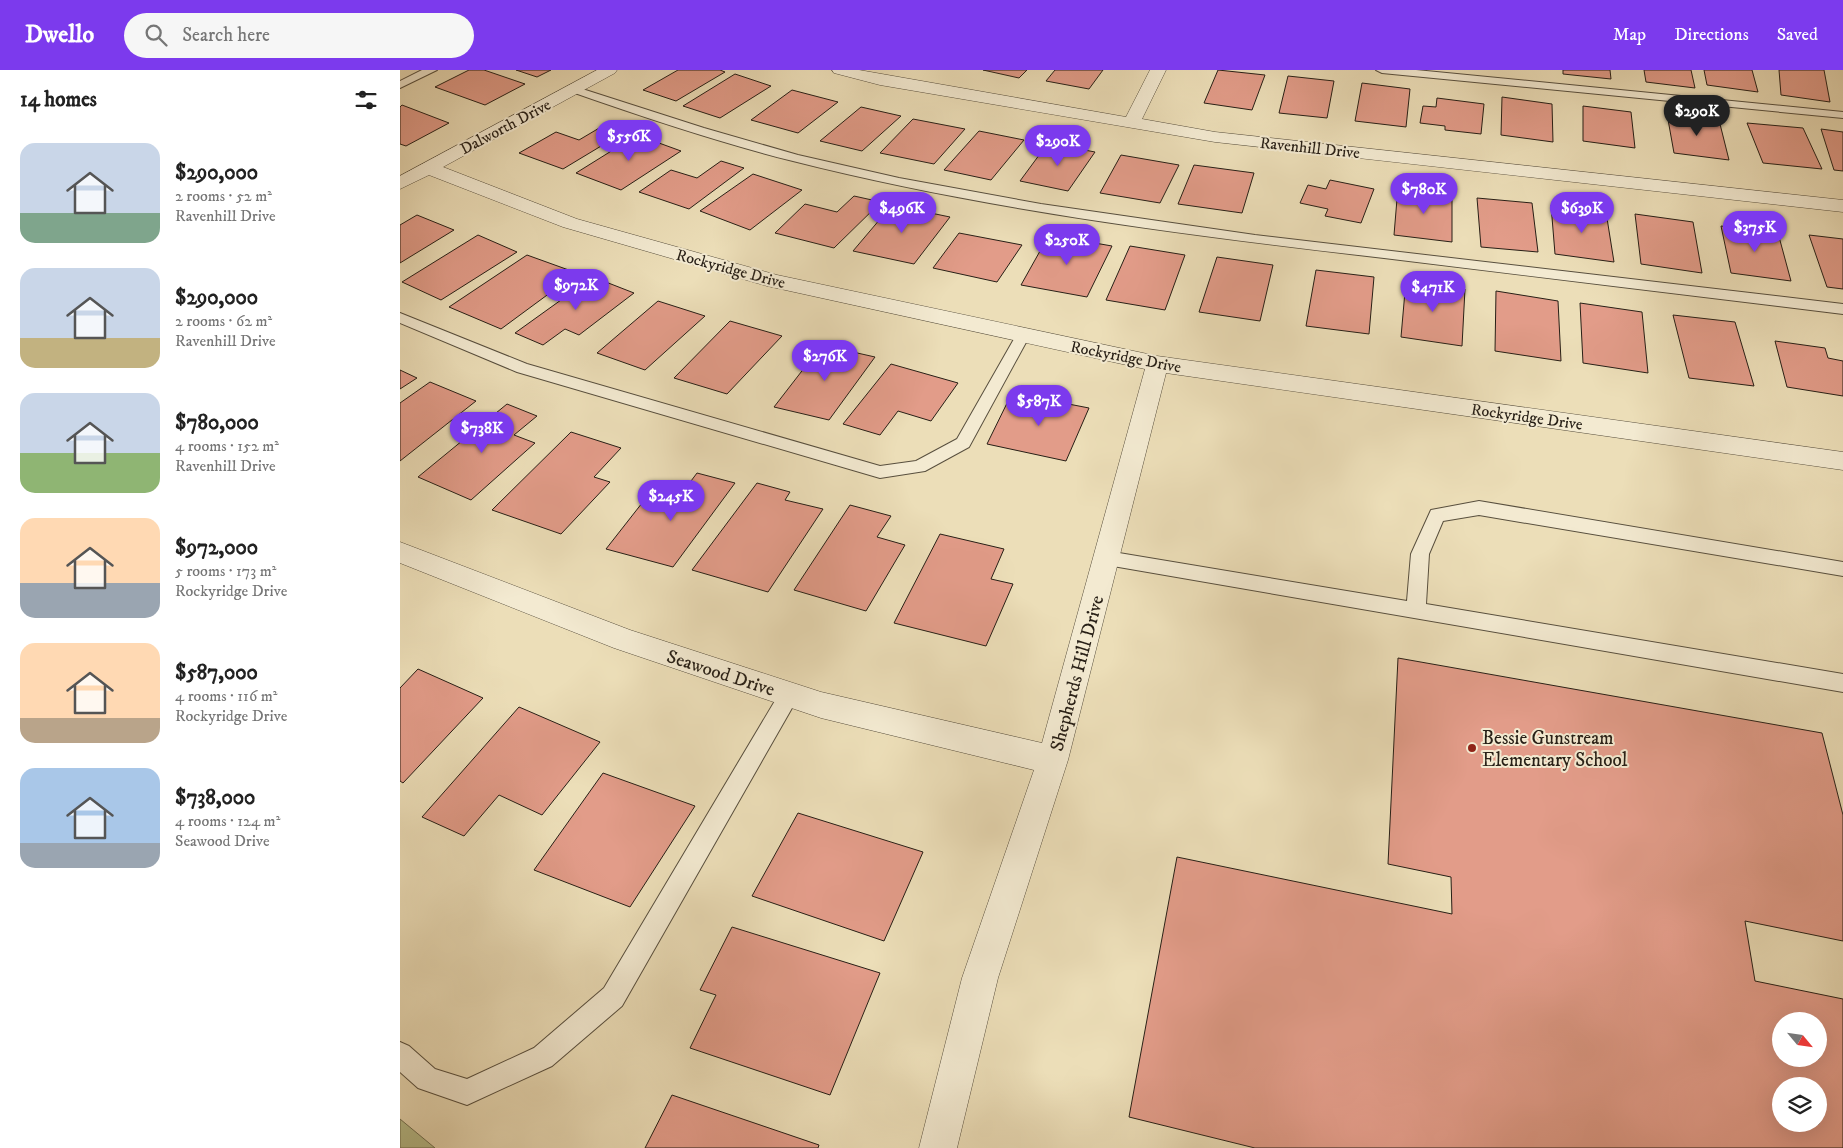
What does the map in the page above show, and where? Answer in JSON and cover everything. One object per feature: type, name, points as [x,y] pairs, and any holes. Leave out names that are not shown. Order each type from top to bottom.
[{"type":"street","name":"Dalworth Drive","points":[[400,183],[609,70]]},
{"type":"street","name":"Ravenhill Drive","points":[[840,70],[880,80],[1215,137],[1843,206]]},
{"type":"street","points":[[1132,123],[1158,70]]},
{"type":"street","name":"Rockyridge Drive","points":[[428,168],[570,223],[765,278],[1157,364],[1843,461]]},
{"type":"street","name":"Shepherds Hill Drive","points":[[938,1148],[980,978],[1052,760],[1157,364]]},
{"type":"street","name":"Seawood Drive","points":[[400,552],[624,640],[789,695],[821,705],[1052,760]]},
{"type":"lane","points":[[400,85],[431,70]]},
{"type":"lane","points":[[1382,70],[1843,115]]},
{"type":"lane","points":[[573,90],[738,143],[826,166],[946,192],[1049,210],[1208,233],[1843,309]]},
{"type":"lane","points":[[400,318],[522,368],[880,472],[919,467],[963,443],[1023,335]]},
{"type":"lane","points":[[1416,611],[1420,554],[1437,516],[1479,508],[1843,569]]},
{"type":"lane","points":[[1107,558],[1843,683]]},
{"type":"lane","points":[[400,1055],[427,1079],[467,1092],[543,1057],[613,997],[789,695]]},
{"type":"green space","points":[[400,1119],[435,1148],[400,1148]]},
{"type":"building","points":[[469,70],[484,70],[525,84],[485,105],[435,87]]},
{"type":"building","points":[[516,70],[551,70],[537,77]]},
{"type":"building","points":[[678,70],[720,70],[725,72],[676,101],[643,90]]},
{"type":"building","points":[[983,70],[1027,70],[1019,78]]},
{"type":"building","points":[[1055,70],[1103,70],[1089,89],[1046,81]]},
{"type":"building","points":[[1218,70],[1265,75],[1252,110],[1204,103]]},
{"type":"building","points":[[1563,70],[1610,70],[1611,79],[1563,74]]},
{"type":"building","points":[[1644,70],[1691,70],[1695,88],[1646,82]]},
{"type":"building","points":[[1704,70],[1752,70],[1758,92],[1707,85]]},
{"type":"building","points":[[1779,70],[1824,70],[1830,102],[1781,95]]},
{"type":"building","points":[[735,74],[771,86],[720,118],[683,106]]},
{"type":"building","points":[[1288,76],[1334,81],[1327,118],[1279,113]]},
{"type":"building","points":[[1362,83],[1410,89],[1406,127],[1355,121]]},
{"type":"building","points":[[792,90],[838,102],[798,133],[751,120]]},
{"type":"building","points":[[1502,97],[1552,104],[1553,142],[1501,135]]},
{"type":"building","points":[[1437,98],[1484,104],[1481,134],[1445,130],[1445,126],[1420,123],[1423,106],[1436,107]]},
{"type":"building","points":[[402,105],[449,123],[406,146],[400,144],[400,107]]},
{"type":"building","points":[[1583,106],[1631,112],[1635,148],[1583,141]]},
{"type":"building","points":[[861,107],[901,116],[862,151],[820,141]]},
{"type":"building","points":[[1667,114],[1719,120],[1729,160],[1674,153]]},
{"type":"building","points":[[913,119],[965,129],[934,164],[880,153]]},
{"type":"building","points":[[1747,123],[1803,128],[1822,169],[1763,163]]},
{"type":"building","points":[[606,124],[626,131],[563,169],[519,153],[556,132],[579,140]]},
{"type":"building","points":[[1821,129],[1843,132],[1843,171],[1834,170]]},
{"type":"building","points":[[979,131],[1024,140],[991,180],[944,170]]},
{"type":"building","points":[[637,135],[681,151],[621,190],[576,173]]},
{"type":"building","points":[[1048,143],[1095,152],[1068,191],[1020,181]]},
{"type":"building","points":[[1121,155],[1179,165],[1160,203],[1100,193]]},
{"type":"building","points":[[721,161],[744,168],[689,209],[639,192],[671,170],[697,178]]},
{"type":"building","points":[[1194,165],[1254,173],[1242,213],[1178,204]]},
{"type":"building","points":[[753,174],[802,190],[750,230],[700,211]]},
{"type":"building","points":[[1330,180],[1374,189],[1361,223],[1325,216],[1328,209],[1300,203],[1308,185],[1326,189]]},
{"type":"building","points":[[1398,187],[1452,193],[1452,242],[1394,235]]},
{"type":"building","points":[[854,196],[881,202],[834,248],[775,233],[805,204],[837,212]]},
{"type":"building","points":[[1477,198],[1532,203],[1538,252],[1481,247]]},
{"type":"building","points":[[892,205],[950,217],[914,264],[853,251]]},
{"type":"building","points":[[1551,205],[1606,212],[1614,262],[1555,254]]},
{"type":"building","points":[[1635,214],[1693,222],[1702,273],[1641,264]]},
{"type":"building","points":[[417,215],[454,230],[400,263],[400,225]]},
{"type":"building","points":[[1721,226],[1778,233],[1791,281],[1731,273]]},
{"type":"building","points":[[959,233],[1022,245],[997,282],[933,268]]},
{"type":"building","points":[[478,235],[517,252],[441,300],[402,282]]},
{"type":"building","points":[[1049,235],[1112,246],[1087,297],[1021,285]]},
{"type":"building","points":[[1809,235],[1843,239],[1843,289],[1827,287]]},
{"type":"building","points":[[1130,246],[1185,255],[1165,310],[1106,300]]},
{"type":"building","points":[[527,255],[577,273],[501,329],[449,307]]},
{"type":"building","points":[[1217,257],[1273,265],[1260,321],[1199,312]]},
{"type":"building","points":[[1316,270],[1374,277],[1369,334],[1306,326]]},
{"type":"building","points":[[593,277],[634,293],[579,335],[565,329],[543,345],[515,333]]},
{"type":"building","points":[[1406,280],[1465,289],[1462,346],[1401,337]]},
{"type":"building","points":[[1496,291],[1558,301],[1561,361],[1495,351]]},
{"type":"building","points":[[658,301],[705,316],[645,370],[597,353]]},
{"type":"building","points":[[1580,303],[1642,312],[1648,373],[1583,363]]},
{"type":"building","points":[[1673,315],[1735,322],[1754,386],[1689,378]]},
{"type":"building","points":[[730,321],[782,336],[727,394],[674,378]]},
{"type":"building","points":[[1775,341],[1825,348],[1828,358],[1843,361],[1843,396],[1787,387]]},
{"type":"building","points":[[822,345],[875,357],[829,420],[774,407]]},
{"type":"building","points":[[891,364],[958,383],[931,421],[898,411],[880,435],[843,424]]},
{"type":"building","points":[[400,370],[417,378],[400,389]]},
{"type":"building","points":[[430,382],[476,401],[400,461],[400,403]]},
{"type":"building","points":[[1012,393],[1089,408],[1066,461],[987,444]]},
{"type":"building","points":[[507,404],[537,416],[514,435],[535,443],[471,500],[418,477]]},
{"type":"building","points":[[571,432],[621,448],[594,477],[610,482],[561,534],[492,510]]},
{"type":"building","points":[[697,473],[735,483],[673,567],[606,549],[646,498],[673,505]]},
{"type":"building","points":[[757,483],[790,492],[785,500],[823,509],[768,592],[692,570]]},
{"type":"building","points":[[850,505],[891,516],[877,537],[905,545],[866,611],[794,590]]},
{"type":"building","points":[[940,534],[1004,549],[991,579],[1013,584],[986,646],[894,623]]},
{"type":"building","name":"Bessie Gunstream Elementary School","points":[[1398,658],[1822,733],[1843,815],[1843,941],[1745,921],[1755,981],[1843,999],[1843,1148],[1255,1148],[1129,1117],[1177,857],[1452,914],[1451,877],[1388,864]]},
{"type":"building","points":[[418,669],[483,698],[403,783],[400,781],[400,688]]},
{"type":"building","points":[[519,707],[600,742],[542,815],[499,795],[464,836],[422,817]]},
{"type":"building","points":[[603,773],[695,806],[630,907],[534,870]]},
{"type":"building","points":[[798,813],[923,852],[884,941],[752,896]]},
{"type":"building","points":[[732,927],[880,973],[830,1095],[690,1048],[716,995],[700,990]]},
{"type":"building","points":[[672,1095],[819,1145],[818,1148],[645,1148]]},
{"type":"place","name":"Bessie Gunstream Elementary School","points":[[1472,748]]}]
